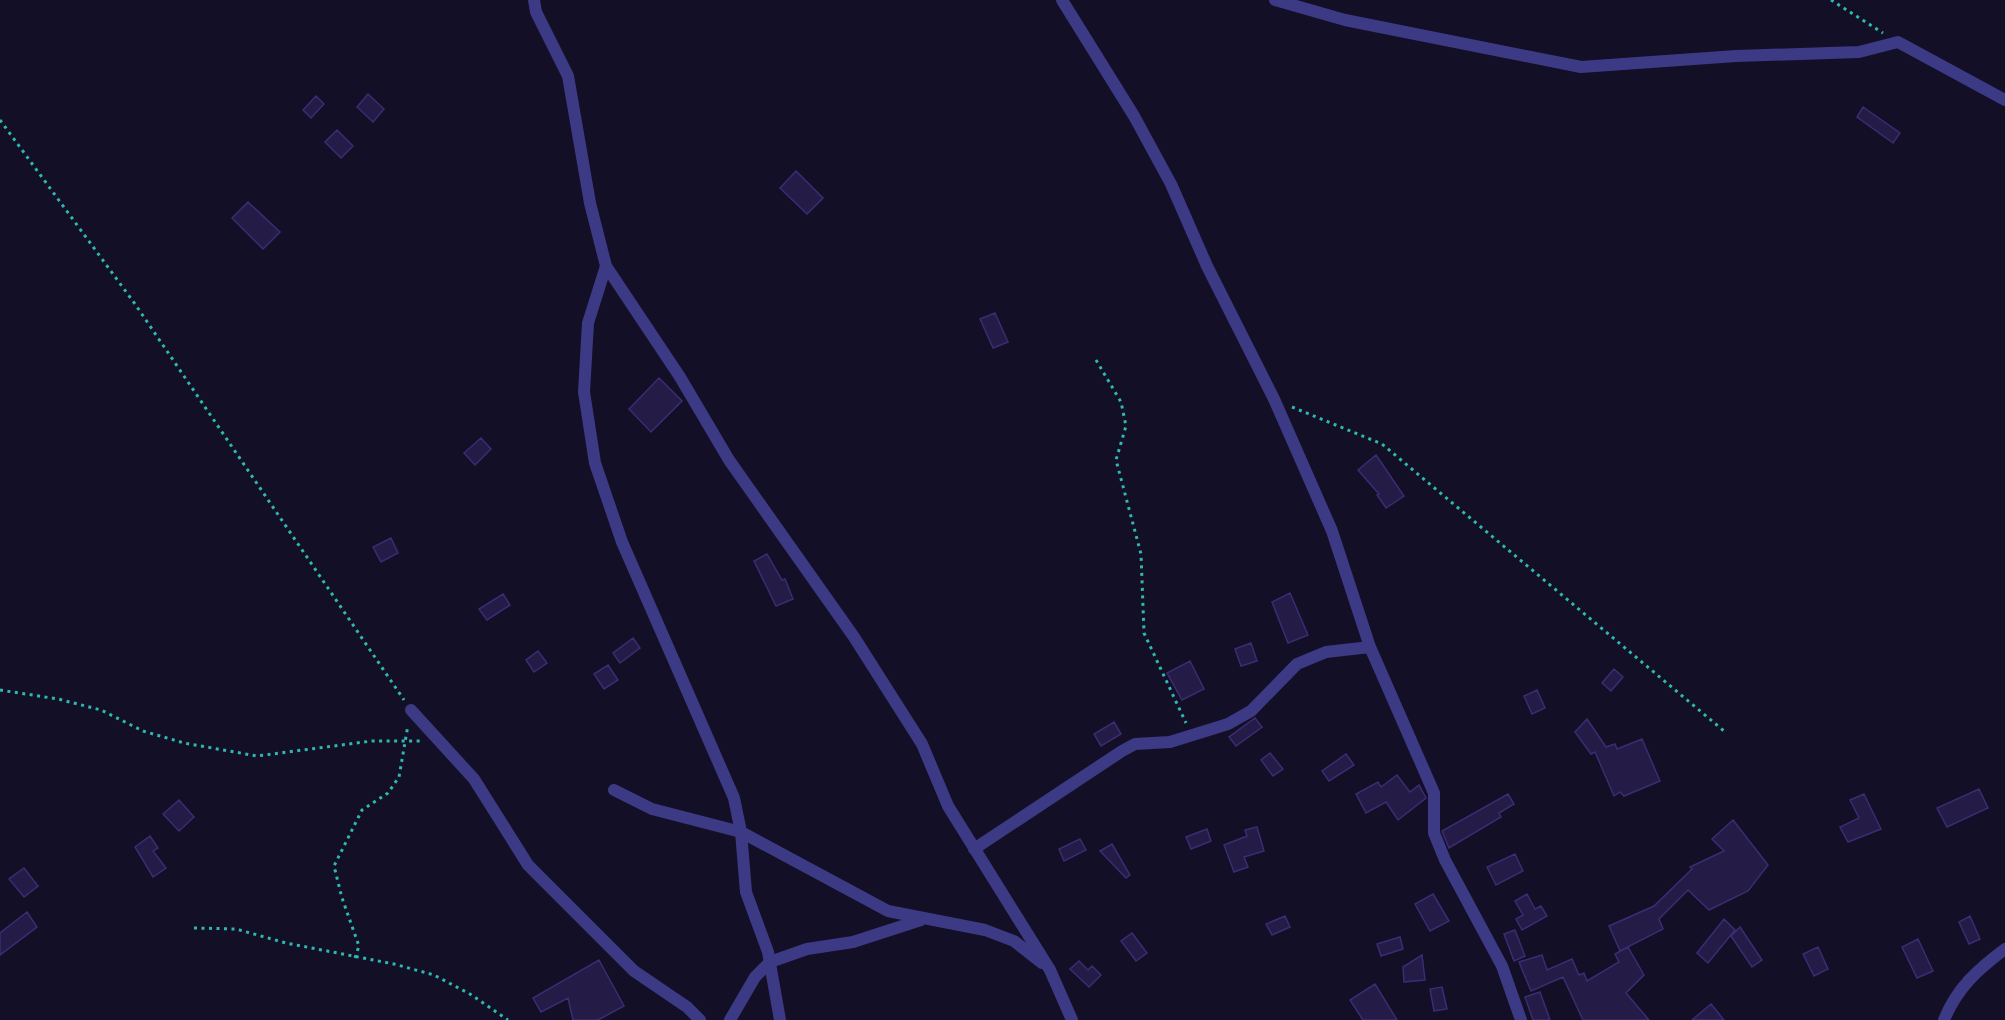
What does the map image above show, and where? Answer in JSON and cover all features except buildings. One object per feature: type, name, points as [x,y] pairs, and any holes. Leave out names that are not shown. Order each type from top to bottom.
[{"type":"street","points":[[534,0],[536,12],[568,76],[590,202],[606,267],[674,368],[729,460],[880,677],[922,744],[948,806],[1050,970],[1072,1020]]},
{"type":"street","points":[[1062,0],[1139,125],[1274,399],[1332,531],[1370,647],[1434,793],[1434,832],[1441,851],[1502,966],[1521,1020]]},
{"type":"street","points":[[1275,0],[1345,20],[1581,66],[1736,56],[1859,52],[1898,42],[2005,100]]},
{"type":"street","points":[[606,267],[588,323],[584,392],[595,463],[622,543],[734,798],[741,832],[746,892],[770,962],[780,1020]]},
{"type":"street","points":[[974,849],[1135,744],[1170,742],[1228,724],[1251,711],[1297,664],[1326,652],[1370,647]]},
{"type":"street","points":[[411,710],[474,779],[528,865],[634,971],[687,1007],[700,1020]]},
{"type":"street","points":[[614,790],[652,810],[741,832],[888,911],[984,930],[1014,941],[1050,970]]},
{"type":"street","points":[[730,1020],[755,977],[770,962],[807,949],[853,942],[922,919]]},
{"type":"street","points":[[1944,1020],[1954,995],[1985,964],[2005,949]]},
{"type":"path","points":[[1831,0],[1898,42]]},
{"type":"path","points":[[0,120],[135,304],[411,710],[399,777],[388,793],[362,810],[334,866],[359,946],[355,958]]},
{"type":"path","points":[[1096,360],[1121,402],[1126,426],[1116,460],[1141,554],[1144,633],[1192,735]]},
{"type":"path","points":[[1274,399],[1382,444],[1724,731]]},
{"type":"path","points":[[0,690],[58,699],[91,707],[143,730],[174,740],[257,756],[372,741],[440,742]]},
{"type":"path","points":[[194,928],[236,929],[434,975],[470,994],[508,1020]]}]
